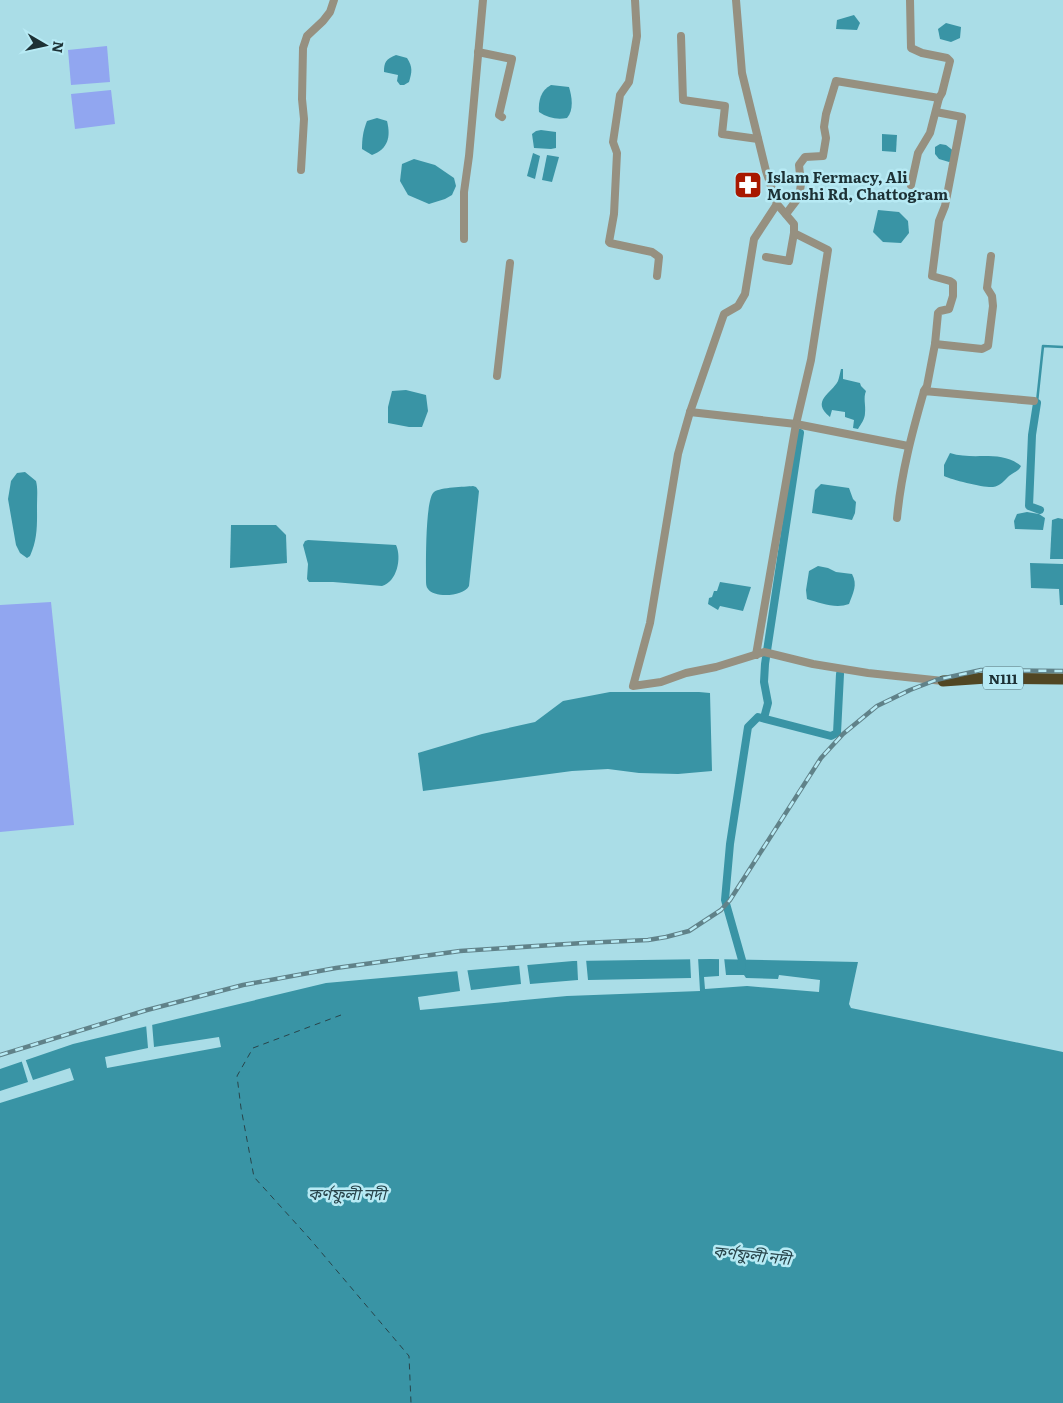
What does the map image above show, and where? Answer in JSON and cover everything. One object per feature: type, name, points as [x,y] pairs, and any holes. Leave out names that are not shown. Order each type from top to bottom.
[{"type":"highway","name":"N111","points":[[943,681],[987,678],[1063,679]]},
{"type":"street","points":[[301,170],[304,119],[302,99],[304,48],[307,36],[330,12],[334,0]]},
{"type":"street","points":[[464,239],[464,192],[482,0]]},
{"type":"street","points":[[635,0],[637,36],[629,82],[620,95],[613,142],[617,153],[614,214],[609,242],[652,252],[657,255],[659,257],[657,276]]},
{"type":"street","points":[[736,0],[742,73],[758,139],[777,204],[794,224],[789,261],[766,256]]},
{"type":"street","points":[[910,0],[911,48],[922,53],[947,58],[950,61],[930,133],[918,154],[911,185]]},
{"type":"street","points":[[681,36],[683,100],[725,106],[722,134],[758,139]]},
{"type":"street","points":[[478,52],[512,58],[499,115],[502,117]]},
{"type":"street","points":[[786,214],[799,197],[801,184],[799,165],[805,157],[823,156],[826,138],[824,127],[826,114],[836,81],[939,98]]},
{"type":"street","points":[[897,518],[899,494],[908,446],[927,386],[935,344],[938,313],[949,309],[953,296],[953,283],[932,276],[932,268],[939,221],[945,206],[962,117],[936,112]]},
{"type":"street","points":[[777,204],[754,239],[744,294],[738,306],[724,314],[690,412],[672,484],[650,623],[633,686],[661,682],[767,652],[812,664],[868,673],[943,681]]},
{"type":"street","points":[[756,655],[796,424],[811,360],[828,250],[794,233]]},
{"type":"street","points":[[935,344],[982,349],[988,346],[993,306],[992,296],[987,288],[990,256]]},
{"type":"street","points":[[497,376],[510,263]]},
{"type":"street","points":[[924,391],[1034,401]]},
{"type":"street","points":[[690,412],[796,424],[908,446]]},
{"type":"shaded area","points":[[107,46],[110,82],[71,85],[68,50]]},
{"type":"shaded area","points":[[111,90],[115,124],[75,129],[71,94]]},
{"type":"shaded area","points":[[51,602],[74,825],[0,832],[0,605]]},
{"type":"water","points":[[854,15],[860,23],[857,30],[836,29],[837,20]]},
{"type":"water","points":[[946,23],[961,27],[960,38],[951,42],[940,39],[938,29]]},
{"type":"water","points":[[396,55],[407,58],[411,67],[409,82],[404,85],[400,85],[397,81],[398,75],[384,72],[386,61]]},
{"type":"water","points":[[551,85],[569,87],[572,107],[567,118],[553,118],[539,112],[541,96]]},
{"type":"water","points":[[377,118],[387,121],[389,132],[385,146],[372,155],[362,149],[363,138],[367,121]]},
{"type":"water","points":[[541,130],[556,132],[556,148],[534,148],[532,134]]},
{"type":"water","points":[[882,134],[897,135],[896,152],[882,151]]},
{"type":"water","points":[[940,144],[946,145],[955,152],[952,161],[939,159],[935,154],[935,147]]},
{"type":"water","points":[[533,153],[540,156],[535,179],[527,176]]},
{"type":"water","points":[[547,155],[559,157],[552,182],[542,180]]},
{"type":"water","points":[[414,159],[435,165],[454,178],[456,186],[452,195],[429,204],[408,195],[400,181],[402,164]]},
{"type":"water","points":[[878,210],[899,212],[908,221],[909,233],[901,243],[883,242],[873,232]]},
{"type":"water","points":[[841,369],[843,369],[843,379],[860,383],[866,391],[865,415],[858,429],[853,428],[854,420],[845,417],[845,412],[832,410],[830,417],[822,406],[824,398],[838,381]]},
{"type":"water","points":[[406,390],[426,395],[428,411],[422,427],[409,427],[388,423],[388,407],[392,391]]},
{"type":"water","points":[[950,453],[1004,458],[1021,466],[998,485],[989,487],[976,485],[944,476],[944,465]]},
{"type":"water","points":[[25,472],[36,481],[37,490],[36,537],[33,550],[27,558],[20,553],[16,545],[8,499],[11,481],[17,473]]},
{"type":"water","points":[[821,484],[849,488],[856,502],[852,520],[812,513],[815,490]]},
{"type":"water","points":[[473,486],[479,491],[469,586],[466,590],[455,594],[436,594],[431,592],[426,586],[427,534],[431,497],[437,490]]},
{"type":"water","points":[[1027,512],[1039,514],[1045,518],[1043,530],[1015,529],[1014,521],[1017,514]]},
{"type":"water","points":[[1063,519],[1063,559],[1050,559],[1052,520]]},
{"type":"water","points":[[231,525],[276,525],[286,535],[287,563],[230,568]]},
{"type":"water","points":[[308,540],[396,545],[398,563],[395,575],[387,584],[382,586],[309,582],[307,579],[308,564],[303,545]]},
{"type":"water","points":[[1030,563],[1063,564],[1063,605],[1060,605],[1059,589],[1031,588]]},
{"type":"water","points":[[818,566],[836,572],[852,574],[855,585],[849,604],[833,606],[807,599],[806,590],[809,571]]},
{"type":"water","points":[[720,582],[751,587],[743,611],[720,606],[718,610],[708,604],[709,598],[712,597],[714,591],[717,591]]},
{"type":"water","points":[[610,692],[710,693],[712,771],[678,774],[639,773],[608,769],[572,771],[423,791],[418,753],[482,734],[535,722],[563,701]]},
{"type":"water","name":"কর্ণফুলী নদী","points":[[710,959],[858,962],[849,1004],[851,1008],[1063,1052],[1063,1403],[0,1403],[0,1069],[73,1044],[326,983],[573,961]]},
{"type":"pier","points":[[690,957],[698,957],[700,991],[567,996],[420,1010],[418,997],[460,991],[457,969],[467,968],[471,990],[521,984],[519,964],[527,963],[530,984],[578,980],[577,959],[586,959],[588,980],[691,978]]},
{"type":"pier","points":[[719,957],[724,957],[726,975],[778,979],[779,975],[820,980],[819,992],[747,986],[705,989],[704,977],[719,976]]},
{"type":"pier","points":[[152,1023],[154,1047],[219,1037],[221,1047],[107,1068],[105,1057],[148,1048],[146,1024]]},
{"type":"pier","points":[[25,1058],[33,1080],[70,1068],[74,1080],[0,1103],[0,1091],[28,1082],[21,1059]]},
{"type":"waterway","points":[[1037,402],[1043,346],[1063,347]]},
{"type":"waterway","points":[[1037,403],[1032,435],[1029,506],[1040,510]]},
{"type":"waterway","points":[[764,718],[768,703],[764,682],[765,664],[800,433]]},
{"type":"waterway","points":[[741,969],[742,960],[725,900],[730,844],[748,727],[758,717],[831,736],[837,733],[840,674]]},
{"type":"ferry route","points":[[341,1015],[253,1048],[237,1076],[241,1108],[254,1177],[310,1239],[409,1356],[411,1403]]},
{"type":"railway","points":[[0,1055],[147,1010],[243,985],[336,968],[460,951],[648,940],[689,931],[721,910],[730,900],[821,758],[843,734],[877,706],[936,680],[981,670],[1063,671]]},
{"type":"place","name":"Islam Fermacy, Ali Monshi Rd, Chattogram","points":[[748,185]]}]
